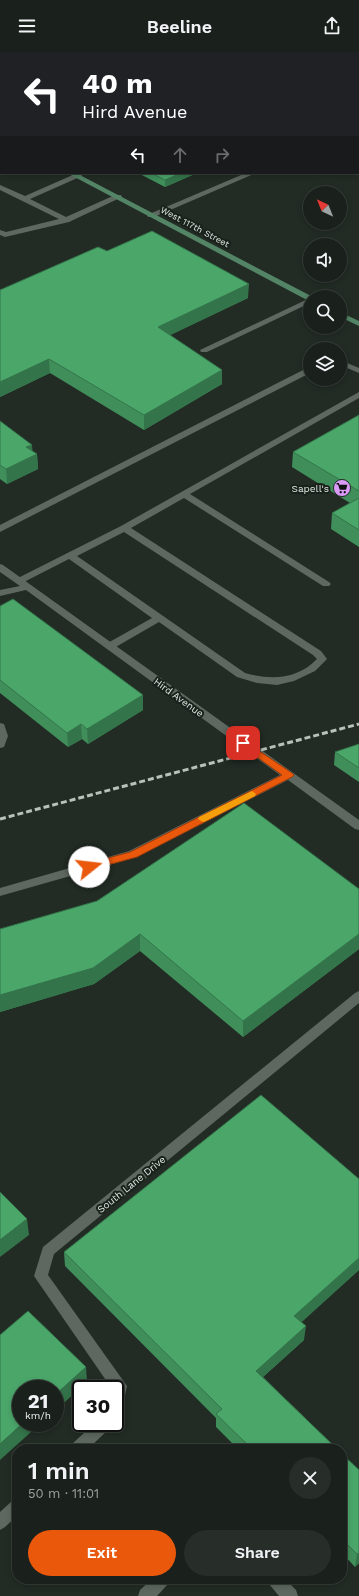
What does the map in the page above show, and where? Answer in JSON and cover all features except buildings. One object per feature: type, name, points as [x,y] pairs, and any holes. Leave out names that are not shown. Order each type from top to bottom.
[{"type":"main road","name":"West 117th Street","points":[[74,175],[303,295]]},
{"type":"main road","points":[[347,318],[359,324]]},
{"type":"street","points":[[151,215],[250,174]]},
{"type":"street","points":[[25,199],[74,175]]},
{"type":"street","points":[[0,187],[66,220]]},
{"type":"street","points":[[0,232],[5,235],[66,220],[118,198]]},
{"type":"street","points":[[204,350],[303,302]]},
{"type":"street","points":[[347,365],[359,371]]},
{"type":"street","points":[[0,529],[303,374]]},
{"type":"street","points":[[0,593],[23,584],[359,395]]},
{"type":"street","points":[[184,494],[326,584]]},
{"type":"street","points":[[71,556],[241,675],[261,682],[282,682],[316,668],[322,660],[317,653],[124,528]]},
{"type":"street","name":"Hird Avenue","points":[[0,567],[359,826]]},
{"type":"street","points":[[110,646],[159,618]]},
{"type":"street","points":[[0,727],[3,736],[0,744]]},
{"type":"street","points":[[0,892],[133,854],[289,775]]},
{"type":"street","name":"South Lane Drive","points":[[116,1380],[41,1276],[48,1251],[359,996]]},
{"type":"street","points":[[82,1444],[95,1432]]},
{"type":"street","points":[[0,1522],[12,1511]]},
{"type":"street","points":[[146,1596],[158,1584]]},
{"type":"street","points":[[279,1584],[290,1596]]},
{"type":"railway","points":[[0,819],[359,724]]},
{"type":"slow traffic","points":[[203,819],[252,794]]},
{"type":"place","name":"Sapell's","points":[[342,488]]},
{"type":"route","points":[[89,867],[133,854],[289,775],[243,743]]}]
